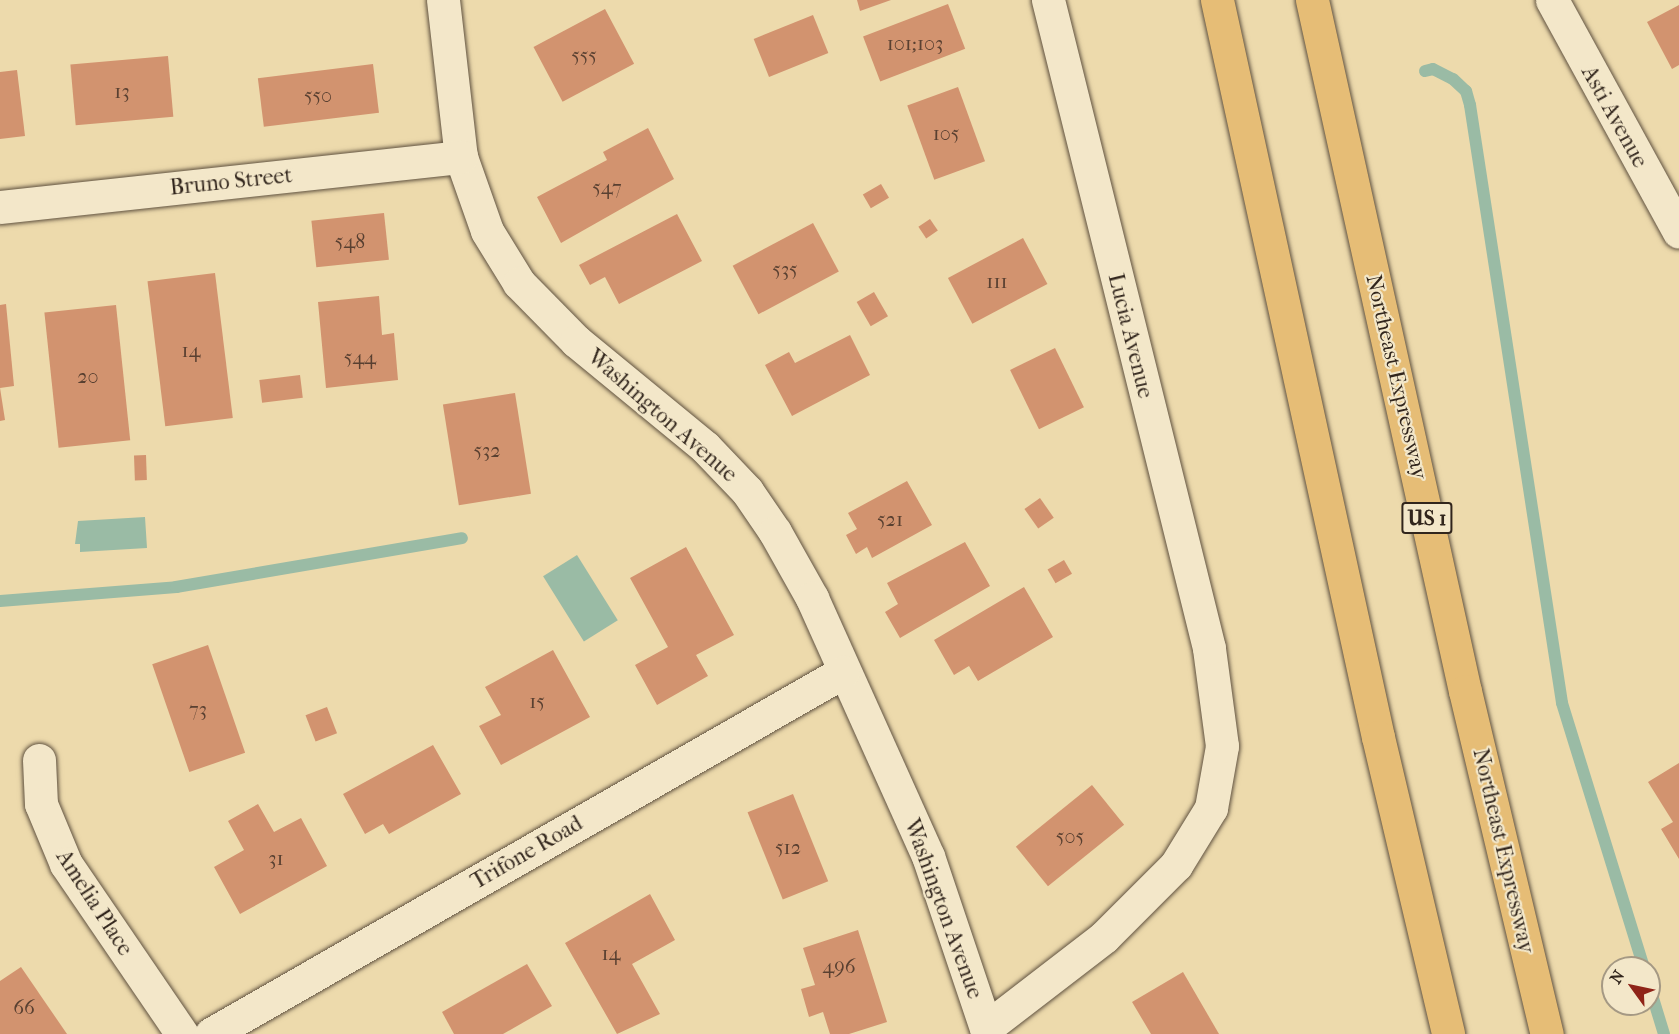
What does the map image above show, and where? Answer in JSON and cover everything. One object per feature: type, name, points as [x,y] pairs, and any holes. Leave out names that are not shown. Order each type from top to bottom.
[{"type":"highway","points":[[1217,0],[1375,726],[1448,1034]]},
{"type":"highway","name":"Northeast Expressway","points":[[1312,0],[1547,1034]]},
{"type":"street","name":"Washington Avenue","points":[[443,0],[461,157],[487,231],[519,283],[576,341],[705,447],[747,491],[812,598],[843,672],[928,856],[987,1031]]},
{"type":"street","name":"Lucia Avenue","points":[[987,1031],[1104,937],[1176,865],[1211,808],[1222,746],[1212,672],[1048,0]]},
{"type":"street","name":"Asti Avenue","points":[[1552,0],[1679,232]]},
{"type":"street","name":"Bruno Street","points":[[0,207],[461,157]]},
{"type":"street","name":"Trifone Road","points":[[211,1034],[843,672]]},
{"type":"street","name":"Amelia Place","points":[[39,760],[41,804],[66,864],[182,1034]]},
{"type":"shaded area","points":[[145,517],[147,548],[80,552],[80,544],[75,544],[78,521]]},
{"type":"shaded area","points":[[577,555],[618,620],[584,641],[543,576]]},
{"type":"building","points":[[857,0],[891,0],[860,11]]},
{"type":"building","points":[[948,4],[965,49],[880,81],[863,37]]},
{"type":"building","points":[[1679,5],[1679,65],[1672,69],[1647,22]]},
{"type":"building","points":[[605,9],[634,64],[563,102],[533,47]]},
{"type":"building","points":[[813,15],[828,53],[769,77],[754,39]]},
{"type":"building","points":[[168,56],[173,117],[76,125],[70,65]]},
{"type":"building","points":[[373,64],[379,113],[264,127],[258,78]]},
{"type":"building","points":[[17,70],[25,136],[0,139],[0,72]]},
{"type":"building","points":[[958,87],[985,161],[934,180],[907,105]]},
{"type":"building","points":[[648,128],[674,179],[561,243],[537,197],[607,160],[603,152]]},
{"type":"building","points":[[881,184],[889,198],[871,208],[863,194]]},
{"type":"building","points":[[384,213],[389,260],[316,267],[311,221]]},
{"type":"building","points":[[677,214],[702,261],[619,304],[605,277],[590,285],[579,265]]},
{"type":"building","points":[[930,219],[938,231],[926,238],[918,227]]},
{"type":"building","points":[[813,223],[839,272],[758,314],[733,266]]},
{"type":"building","points":[[1023,238],[1047,284],[972,324],[948,278]]},
{"type":"building","points":[[215,273],[233,418],[165,426],[148,281]]},
{"type":"building","points":[[874,292],[888,316],[871,326],[857,302]]},
{"type":"building","points":[[379,296],[382,335],[394,333],[398,380],[326,388],[318,302]]},
{"type":"building","points":[[6,304],[14,386],[0,388],[0,305]]},
{"type":"building","points":[[116,305],[130,440],[59,448],[44,313]]},
{"type":"building","points":[[850,335],[870,375],[792,416],[765,365],[789,352],[795,363]]},
{"type":"building","points":[[1055,348],[1084,407],[1039,429],[1010,370]]},
{"type":"building","points":[[300,375],[303,398],[262,403],[259,380]]},
{"type":"building","points":[[0,388],[5,420],[0,421]]},
{"type":"building","points":[[515,393],[531,494],[459,505],[443,404]]},
{"type":"building","points":[[134,455],[146,455],[147,480],[135,480]]},
{"type":"building","points":[[907,481],[932,525],[872,558],[867,547],[856,554],[846,535],[857,529],[848,513]]},
{"type":"building","points":[[1040,498],[1054,518],[1038,529],[1024,509]]},
{"type":"building","points":[[965,542],[990,586],[900,638],[885,612],[898,604],[887,583]]},
{"type":"building","points":[[686,547],[734,635],[696,655],[708,676],[657,705],[635,665],[668,647],[630,578]]},
{"type":"building","points":[[1064,560],[1072,574],[1056,583],[1048,570]]},
{"type":"building","points":[[1024,587],[1053,637],[978,681],[969,666],[954,675],[934,640]]},
{"type":"building","points":[[208,645],[245,753],[189,772],[152,664]]},
{"type":"building","points":[[553,650],[590,717],[501,765],[479,726],[501,715],[485,687]]},
{"type":"building","points":[[327,707],[337,733],[316,741],[306,715]]},
{"type":"building","points":[[433,745],[461,794],[389,834],[383,824],[365,834],[343,794]]},
{"type":"building","points":[[1679,763],[1679,859],[1661,829],[1673,822],[1648,782]]},
{"type":"building","points":[[1092,785],[1124,825],[1048,886],[1016,847]]},
{"type":"building","points":[[793,794],[828,881],[783,900],[748,812]]},
{"type":"building","points":[[258,804],[274,832],[301,818],[327,866],[240,914],[214,867],[244,850],[228,821]]},
{"type":"building","points":[[650,894],[675,940],[632,964],[660,1014],[617,1034],[565,943]]},
{"type":"building","points":[[858,930],[887,1022],[849,1034],[830,1034],[823,1012],[809,1017],[801,989],[815,985],[803,948]]},
{"type":"building","points":[[527,964],[552,1006],[503,1034],[454,1034],[442,1012]]},
{"type":"building","points":[[21,967],[67,1034],[0,1034],[0,981]]},
{"type":"building","points":[[1183,972],[1219,1034],[1151,1034],[1132,1002]]},
{"type":"waterway","points":[[1425,71],[1433,69],[1453,79],[1466,91],[1470,105],[1562,703],[1640,956]]},
{"type":"waterway","points":[[0,601],[176,587],[462,538]]},
{"type":"waterway","points":[[1658,1016],[1664,1034]]}]
